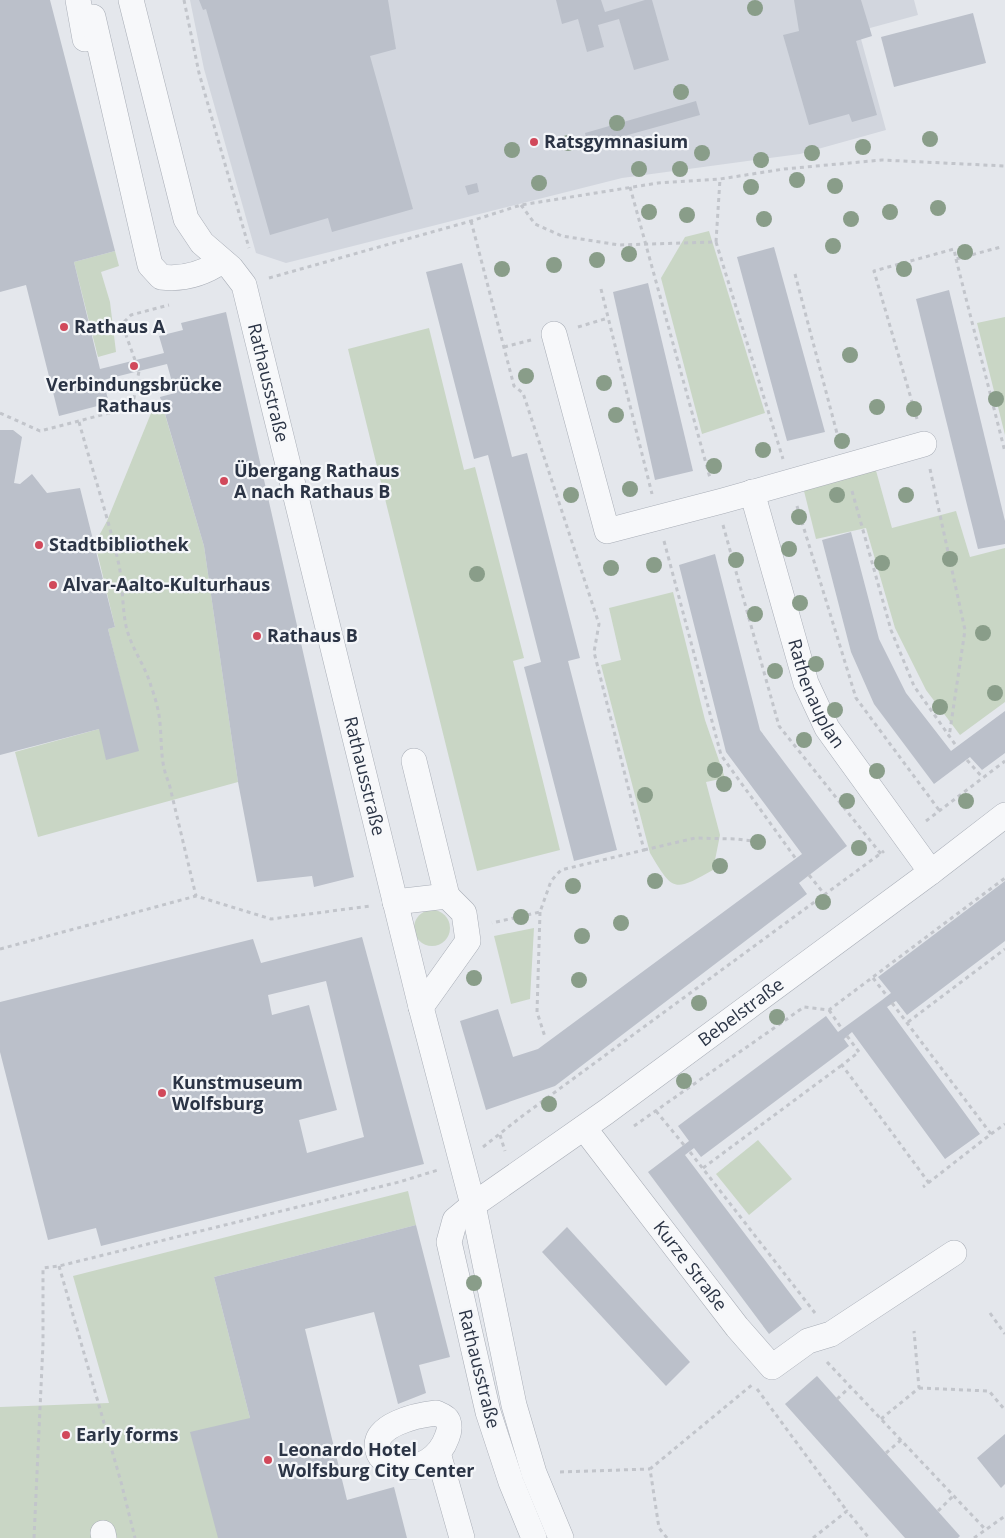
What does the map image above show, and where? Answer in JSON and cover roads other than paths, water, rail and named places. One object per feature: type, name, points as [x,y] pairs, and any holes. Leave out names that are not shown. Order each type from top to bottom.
[{"type":"street","name":"Rathausstraße","points":[[131,0],[186,219],[202,243],[235,272],[244,285],[421,1007],[473,1204],[514,1405],[534,1473],[561,1538]]},
{"type":"street","points":[[86,8],[150,265],[161,277],[175,279],[208,271],[222,260]]},
{"type":"street","points":[[86,8],[80,18],[112,162]]},
{"type":"street","points":[[554,334],[607,531],[924,444]]},
{"type":"street","name":"Rathenauplan","points":[[752,492],[806,683],[827,728],[931,872]]},
{"type":"street","points":[[414,760],[447,896],[464,913],[468,941],[421,1007]]},
{"type":"street","name":"Bebelstraße","points":[[473,1204],[584,1128],[931,872],[1005,815]]},
{"type":"street","points":[[395,902],[447,896]]},
{"type":"street","name":"Kurze Straße","points":[[584,1128],[737,1327],[772,1367],[854,1319],[954,1253]]},
{"type":"street","name":"Rathausstraße","points":[[473,1204],[455,1220],[449,1242],[488,1412],[511,1482],[534,1538]]},
{"type":"street","points":[[449,1422],[514,1405]]},
{"type":"street","points":[[436,1413],[445,1417],[449,1422],[447,1438],[438,1453],[421,1465],[404,1468],[387,1462],[379,1455],[376,1446],[380,1435],[389,1427],[425,1414],[436,1413]]},
{"type":"street","points":[[438,1453],[462,1538]]},
{"type":"place","name":"Ratsgymnasium","points":[[534,142]]},
{"type":"place","name":"Rathaus A","points":[[64,327]]},
{"type":"place","name":"Verbindungsbrücke Rathaus","points":[[134,366]]},
{"type":"place","name":"Übergang Rathaus A nach Rathaus B","points":[[224,481]]},
{"type":"place","name":"Stadtbibliothek","points":[[39,545]]},
{"type":"place","name":"Alvar-Aalto-Kulturhaus","points":[[53,585]]},
{"type":"place","name":"Rathaus B","points":[[257,636]]},
{"type":"place","name":"Kunstmuseum Wolfsburg","points":[[162,1093]]},
{"type":"place","name":"Early forms","points":[[66,1435]]},
{"type":"place","name":"Leonardo Hotel Wolfsburg City Center","points":[[268,1460]]}]
